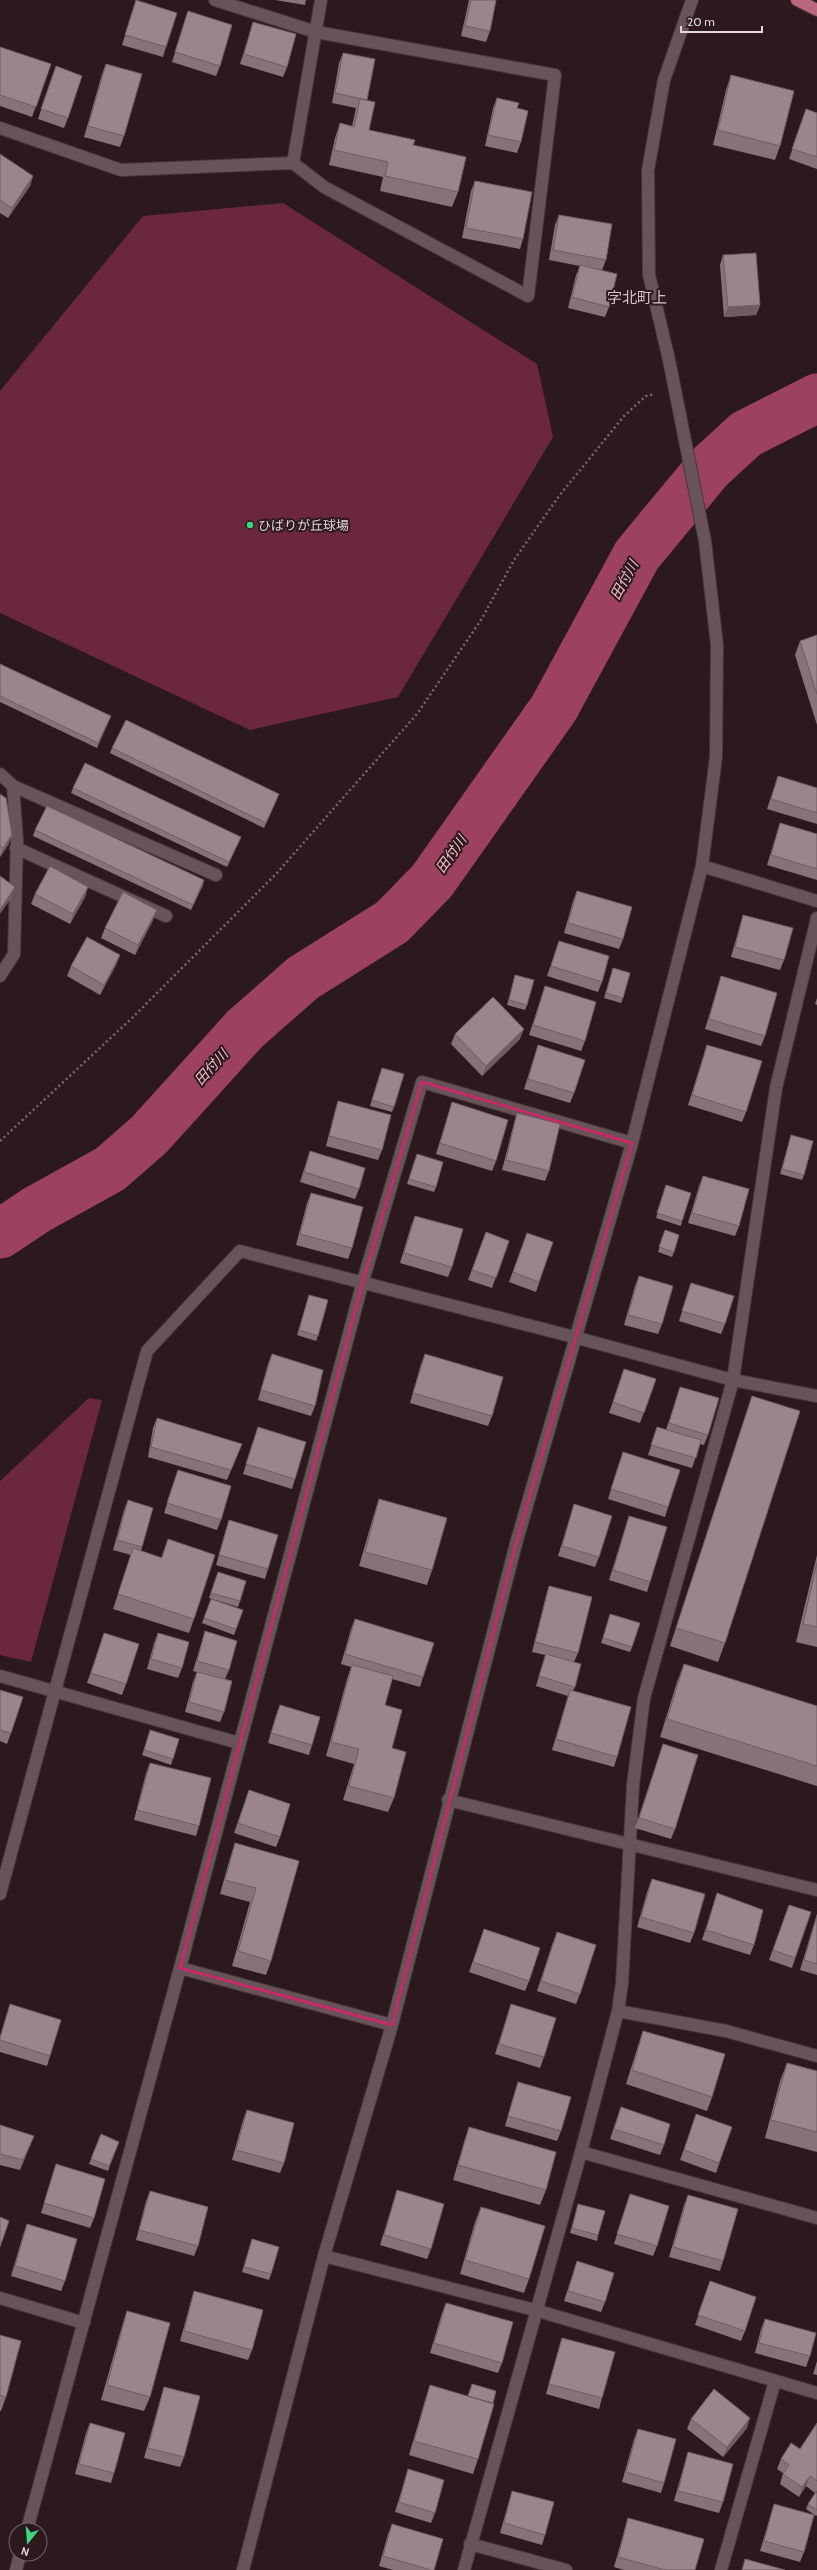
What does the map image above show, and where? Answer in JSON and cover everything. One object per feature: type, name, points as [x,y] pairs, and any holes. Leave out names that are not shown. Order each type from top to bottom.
[{"type":"main road","points":[[797,0],[817,10]]},
{"type":"street","points":[[0,128],[121,170],[293,163],[324,187],[528,296],[555,75],[316,32],[215,0]]},
{"type":"street","points":[[293,163],[321,0]]},
{"type":"street","points":[[243,2570],[324,2256],[392,2024],[448,1800],[517,1540],[574,1336],[632,1143],[702,866],[716,757],[717,645],[705,541],[675,389],[649,275],[648,170],[664,80],[692,0]]},
{"type":"street","points":[[0,774],[13,786],[216,875]]},
{"type":"street","points":[[0,976],[14,954],[16,848],[13,786]]},
{"type":"street","points":[[16,848],[166,916]]},
{"type":"street","points":[[702,866],[817,902]]},
{"type":"street","points":[[464,2570],[535,2310],[581,2152],[618,2011],[622,1983],[628,1843],[633,1785],[644,1698],[733,1380],[776,1088],[817,918]]},
{"type":"street","points":[[29,2522],[180,1968],[363,1281],[422,1082],[632,1143]]},
{"type":"street","points":[[0,1894],[147,1351],[240,1251],[363,1281],[574,1336],[733,1380],[817,1396]]},
{"type":"street","points":[[0,1676],[239,1743]]},
{"type":"street","points":[[448,1800],[817,1890]]},
{"type":"street","points":[[180,1968],[392,2024]]},
{"type":"street","points":[[618,2011],[726,2031],[817,2056]]},
{"type":"street","points":[[581,2152],[817,2218]]},
{"type":"street","points":[[324,2256],[535,2310],[817,2393]]},
{"type":"street","points":[[0,2298],[84,2323]]},
{"type":"street","points":[[721,2570],[776,2381]]},
{"type":"street","points":[[470,2544],[566,2570]]},
{"type":"path","points":[[0,1141],[130,1019],[276,874],[417,714],[480,620],[514,560],[559,496],[614,429],[646,396],[675,389]]},
{"type":"highlighted area","points":[[422,1082],[632,1143],[517,1540],[392,2025],[180,1968],[363,1281]]},
{"type":"shaded area","name":"ひばりが丘球場","points":[[283,203],[537,364],[553,437],[398,697],[250,730],[0,613],[0,391],[143,216]]},
{"type":"shaded area","points":[[89,1398],[102,1400],[31,1662],[0,1655],[0,1481]]},
{"type":"building","points":[[136,0],[177,13],[166,47],[125,35]]},
{"type":"building","points":[[471,0],[496,0],[490,31],[465,26]]},
{"type":"building","points":[[188,11],[232,25],[220,66],[175,52]]},
{"type":"building","points":[[253,22],[296,34],[287,67],[244,54]]},
{"type":"building","points":[[0,47],[51,64],[36,107],[0,95]]},
{"type":"building","points":[[343,53],[375,59],[367,100],[335,93]]},
{"type":"building","points":[[106,64],[142,74],[124,136],[88,126]]},
{"type":"building","points":[[56,66],[82,76],[68,118],[41,109]]},
{"type":"building","points":[[731,75],[794,91],[780,146],[718,130]]},
{"type":"building","points":[[497,98],[519,103],[517,108],[528,111],[521,142],[488,135]]},
{"type":"building","points":[[360,99],[375,102],[369,130],[415,140],[413,145],[466,157],[458,192],[385,176],[388,162],[334,150],[340,123],[354,127]]},
{"type":"building","points":[[806,109],[817,113],[817,157],[792,149]]},
{"type":"building","points":[[0,154],[33,176],[12,208],[0,200]]},
{"type":"building","points":[[475,181],[532,192],[523,239],[466,228]]},
{"type":"building","points":[[559,215],[612,224],[606,260],[553,250]]},
{"type":"building","points":[[756,253],[760,305],[728,307],[723,255]]},
{"type":"building","points":[[580,265],[617,274],[609,307],[572,297]]},
{"type":"building","points":[[817,635],[817,694],[800,641]]},
{"type":"building","points":[[0,664],[111,716],[98,743],[0,696]]},
{"type":"building","points":[[126,720],[279,794],[266,823],[112,748]]},
{"type":"building","points":[[85,763],[241,837],[229,862],[73,788]]},
{"type":"building","points":[[778,776],[817,788],[817,813],[771,799]]},
{"type":"building","points":[[0,794],[6,798],[12,835],[3,848],[0,846]]},
{"type":"building","points":[[47,806],[204,880],[193,905],[35,830]]},
{"type":"building","points":[[780,823],[817,834],[817,869],[771,855]]},
{"type":"building","points":[[50,866],[88,887],[73,914],[35,894]]},
{"type":"building","points":[[0,876],[15,887],[0,910]]},
{"type":"building","points":[[577,891],[632,907],[623,939],[568,923]]},
{"type":"building","points":[[123,892],[157,910],[138,945],[105,928]]},
{"type":"building","points":[[743,915],[793,928],[784,960],[735,947]]},
{"type":"building","points":[[87,937],[120,955],[104,985],[71,966]]},
{"type":"building","points":[[559,941],[609,956],[602,982],[551,966]]},
{"type":"building","points":[[613,968],[630,973],[623,998],[606,993]]},
{"type":"building","points":[[515,975],[534,980],[527,1005],[509,1000]]},
{"type":"building","points":[[721,976],[777,993],[765,1036],[709,1019]]},
{"type":"building","points":[[545,986],[596,1002],[585,1041],[533,1025]]},
{"type":"building","points":[[493,997],[524,1029],[486,1066],[455,1034]]},
{"type":"building","points":[[538,1045],[585,1060],[574,1093],[528,1079]]},
{"type":"building","points":[[707,1045],[762,1061],[746,1112],[692,1095]]},
{"type":"building","points":[[382,1068],[404,1074],[394,1107],[372,1100]]},
{"type":"building","points":[[338,1101],[391,1115],[382,1150],[329,1136]]},
{"type":"building","points":[[452,1102],[508,1120],[496,1161],[440,1143]]},
{"type":"building","points":[[517,1113],[560,1124],[549,1171],[506,1160]]},
{"type":"building","points":[[791,1135],[813,1141],[804,1175],[782,1169]]},
{"type":"building","points":[[310,1151],[365,1168],[359,1189],[304,1172]]},
{"type":"building","points":[[417,1154],[443,1162],[436,1187],[409,1179]]},
{"type":"building","points":[[703,1176],[749,1189],[739,1226],[692,1213]]},
{"type":"building","points":[[666,1185],[691,1193],[682,1221],[657,1213]]},
{"type":"building","points":[[311,1193],[363,1207],[352,1248],[300,1234]]},
{"type":"building","points":[[415,1216],[463,1229],[452,1267],[404,1253]]},
{"type":"building","points":[[665,1230],[679,1235],[674,1252],[659,1247]]},
{"type":"building","points":[[486,1232],[509,1241],[496,1278],[472,1270]]},
{"type":"building","points":[[527,1233],[553,1242],[539,1282],[513,1272]]},
{"type":"building","points":[[639,1276],[673,1286],[662,1324],[628,1315]]},
{"type":"building","points":[[691,1283],[734,1296],[725,1324],[682,1311]]},
{"type":"building","points":[[309,1295],[328,1300],[318,1336],[299,1330]]},
{"type":"building","points":[[272,1354],[323,1370],[315,1406],[261,1390]]},
{"type":"building","points":[[425,1354],[503,1377],[492,1416],[413,1393]]},
{"type":"building","points":[[624,1369],[656,1379],[644,1413],[613,1402]]},
{"type":"building","points":[[680,1387],[719,1398],[708,1435],[669,1423]]},
{"type":"building","points":[[752,1396],[800,1411],[725,1643],[676,1628]]},
{"type":"building","points":[[157,1418],[242,1444],[231,1470],[151,1447]]},
{"type":"building","points":[[258,1427],[306,1442],[295,1479],[246,1464]]},
{"type":"building","points":[[657,1427],[701,1440],[696,1458],[651,1445]]},
{"type":"building","points":[[623,1452],[680,1470],[668,1507],[611,1489]]},
{"type":"building","points":[[178,1470],[231,1486],[221,1520],[167,1503]]},
{"type":"building","points":[[379,1499],[447,1518],[432,1570],[365,1552]]},
{"type":"building","points":[[128,1500],[153,1508],[142,1547],[117,1540]]},
{"type":"building","points":[[574,1504],[612,1516],[599,1557],[562,1546]]},
{"type":"building","points":[[629,1516],[667,1527],[650,1582],[613,1570]]},
{"type":"building","points":[[229,1520],[278,1535],[268,1569],[219,1555]]},
{"type":"building","points":[[168,1539],[215,1555],[194,1619],[118,1594],[133,1548],[162,1558]]},
{"type":"building","points":[[817,1563],[817,1627],[803,1624]]},
{"type":"building","points":[[218,1572],[246,1581],[240,1601],[211,1593]]},
{"type":"building","points":[[549,1586],[592,1597],[578,1653],[535,1642]]},
{"type":"building","points":[[211,1599],[243,1610],[236,1629],[204,1618]]},
{"type":"building","points":[[610,1614],[640,1623],[632,1647],[603,1638]]},
{"type":"building","points":[[355,1619],[434,1643],[423,1677],[345,1654]]},
{"type":"building","points":[[205,1631],[237,1641],[229,1670],[197,1661]]},
{"type":"building","points":[[104,1633],[139,1644],[126,1684],[91,1673]]},
{"type":"building","points":[[158,1633],[189,1642],[182,1668],[151,1659]]},
{"type":"building","points":[[546,1654],[581,1664],[575,1687],[539,1676]]},
{"type":"building","points":[[684,1664],[817,1706],[817,1766],[667,1719]]},
{"type":"building","points":[[352,1665],[393,1676],[385,1705],[402,1710],[392,1748],[406,1752],[394,1798],[349,1786],[359,1749],[331,1742]]},
{"type":"building","points":[[197,1672],[232,1681],[224,1712],[189,1702]]},
{"type":"building","points":[[0,1690],[23,1697],[11,1733],[0,1730]]},
{"type":"building","points":[[570,1690],[631,1707],[617,1757],[556,1739]]},
{"type":"building","points":[[280,1705],[320,1717],[312,1745],[271,1733]]},
{"type":"building","points":[[150,1730],[179,1739],[173,1759],[144,1750]]},
{"type":"building","points":[[663,1744],[698,1755],[675,1829],[639,1818]]},
{"type":"building","points":[[150,1763],[211,1778],[199,1826],[137,1810]]},
{"type":"building","points":[[249,1790],[290,1804],[280,1837],[238,1823]]},
{"type":"building","points":[[235,1843],[299,1861],[271,1961],[238,1951],[256,1888],[225,1880]]},
{"type":"building","points":[[652,1879],[705,1894],[694,1933],[641,1917]]},
{"type":"building","points":[[717,1893],[763,1910],[754,1945],[706,1930]]},
{"type":"building","points":[[789,1905],[811,1912],[795,1958],[773,1950]]},
{"type":"building","points":[[817,1915],[817,1964],[804,1960]]},
{"type":"building","points":[[484,1929],[540,1948],[529,1981],[473,1962]]},
{"type":"building","points":[[557,1932],[596,1945],[580,1994],[541,1981]]},
{"type":"building","points":[[10,2004],[61,2020],[50,2056],[0,2040]]},
{"type":"building","points":[[511,2004],[556,2018],[544,2057],[499,2044]]},
{"type":"building","points":[[643,2031],[725,2054],[712,2097],[632,2070]]},
{"type":"building","points":[[787,2063],[817,2071],[817,2132],[771,2120]]},
{"type":"building","points":[[518,2082],[571,2097],[561,2131],[508,2116]]},
{"type":"building","points":[[621,2107],[670,2124],[664,2145],[614,2129]]},
{"type":"building","points":[[247,2110],[294,2123],[284,2163],[236,2150]]},
{"type":"building","points":[[696,2114],[732,2127],[719,2163],[684,2150]]},
{"type":"building","points":[[0,2125],[34,2136],[23,2160],[0,2154]]},
{"type":"building","points":[[469,2127],[556,2152],[546,2190],[458,2165]]},
{"type":"building","points":[[101,2134],[119,2142],[109,2166],[91,2159]]},
{"type":"building","points":[[56,2164],[105,2179],[94,2218],[44,2203]]},
{"type":"building","points":[[397,2190],[444,2204],[431,2249],[384,2235]]},
{"type":"building","points":[[150,2191],[208,2207],[198,2246],[139,2230]]},
{"type":"building","points":[[630,2194],[669,2206],[657,2246],[617,2234]]},
{"type":"building","points":[[688,2195],[738,2209],[723,2261],[673,2247]]},
{"type":"building","points":[[578,2204],[605,2211],[598,2235],[572,2228]]},
{"type":"building","points":[[481,2207],[545,2226],[529,2279],[465,2260]]},
{"type":"building","points":[[0,2217],[9,2221],[0,2247]]},
{"type":"building","points":[[27,2224],[77,2239],[65,2281],[15,2266]]},
{"type":"building","points":[[252,2239],[279,2247],[271,2274],[244,2267]]},
{"type":"building","points":[[577,2261],[614,2273],[605,2302],[568,2291]]},
{"type":"building","points":[[710,2281],[756,2297],[745,2331],[698,2315]]},
{"type":"building","points":[[194,2291],[263,2310],[252,2350],[184,2331]]},
{"type":"building","points":[[446,2303],[513,2322],[502,2363],[434,2343]]},
{"type":"building","points":[[127,2311],[170,2323],[150,2397],[107,2385]]},
{"type":"building","points":[[765,2319],[816,2333],[810,2356],[759,2343]]},
{"type":"building","points":[[0,2335],[21,2341],[6,2397],[0,2395]]},
{"type":"building","points":[[562,2338],[615,2352],[602,2398],[549,2384]]},
{"type":"building","points":[[472,2384],[496,2391],[493,2403],[468,2396]]},
{"type":"building","points":[[430,2385],[494,2404],[478,2459],[414,2441]]},
{"type":"building","points":[[164,2387],[200,2396],[184,2457],[148,2448]]},
{"type":"building","points":[[714,2389],[750,2418],[727,2447],[691,2419]]},
{"type":"building","points":[[90,2423],[125,2433],[114,2473],[79,2464]]},
{"type":"building","points":[[817,2423],[817,2481],[810,2476],[802,2487],[783,2474],[789,2465],[781,2459],[791,2443],[800,2449]]},
{"type":"building","points":[[638,2429],[676,2439],[664,2483],[626,2472]]},
{"type":"building","points":[[688,2452],[733,2464],[723,2502],[678,2491]]},
{"type":"building","points":[[408,2469],[444,2480],[435,2513],[399,2502]]},
{"type":"building","points":[[512,2491],[554,2502],[545,2535],[504,2523]]},
{"type":"building","points":[[816,2492],[817,2493],[817,2510],[808,2504]]},
{"type":"building","points":[[774,2504],[814,2515],[804,2552],[764,2541]]},
{"type":"building","points":[[628,2518],[704,2539],[695,2570],[665,2570],[618,2557]]},
{"type":"building","points":[[392,2524],[443,2539],[434,2570],[383,2556]]},
{"type":"building","points":[[745,2559],[785,2570],[742,2570]]},
{"type":"waterway","name":"田付川","points":[[0,1234],[36,1210],[110,1169],[149,1135],[245,1029],[303,978],[392,922],[432,881],[554,708],[637,555],[709,468],[746,434],[817,398]]},
{"type":"place","name":"ひばりが丘球場","points":[[250,525]]},
{"type":"district","name":"字北町上","points":[[637,298]]}]
